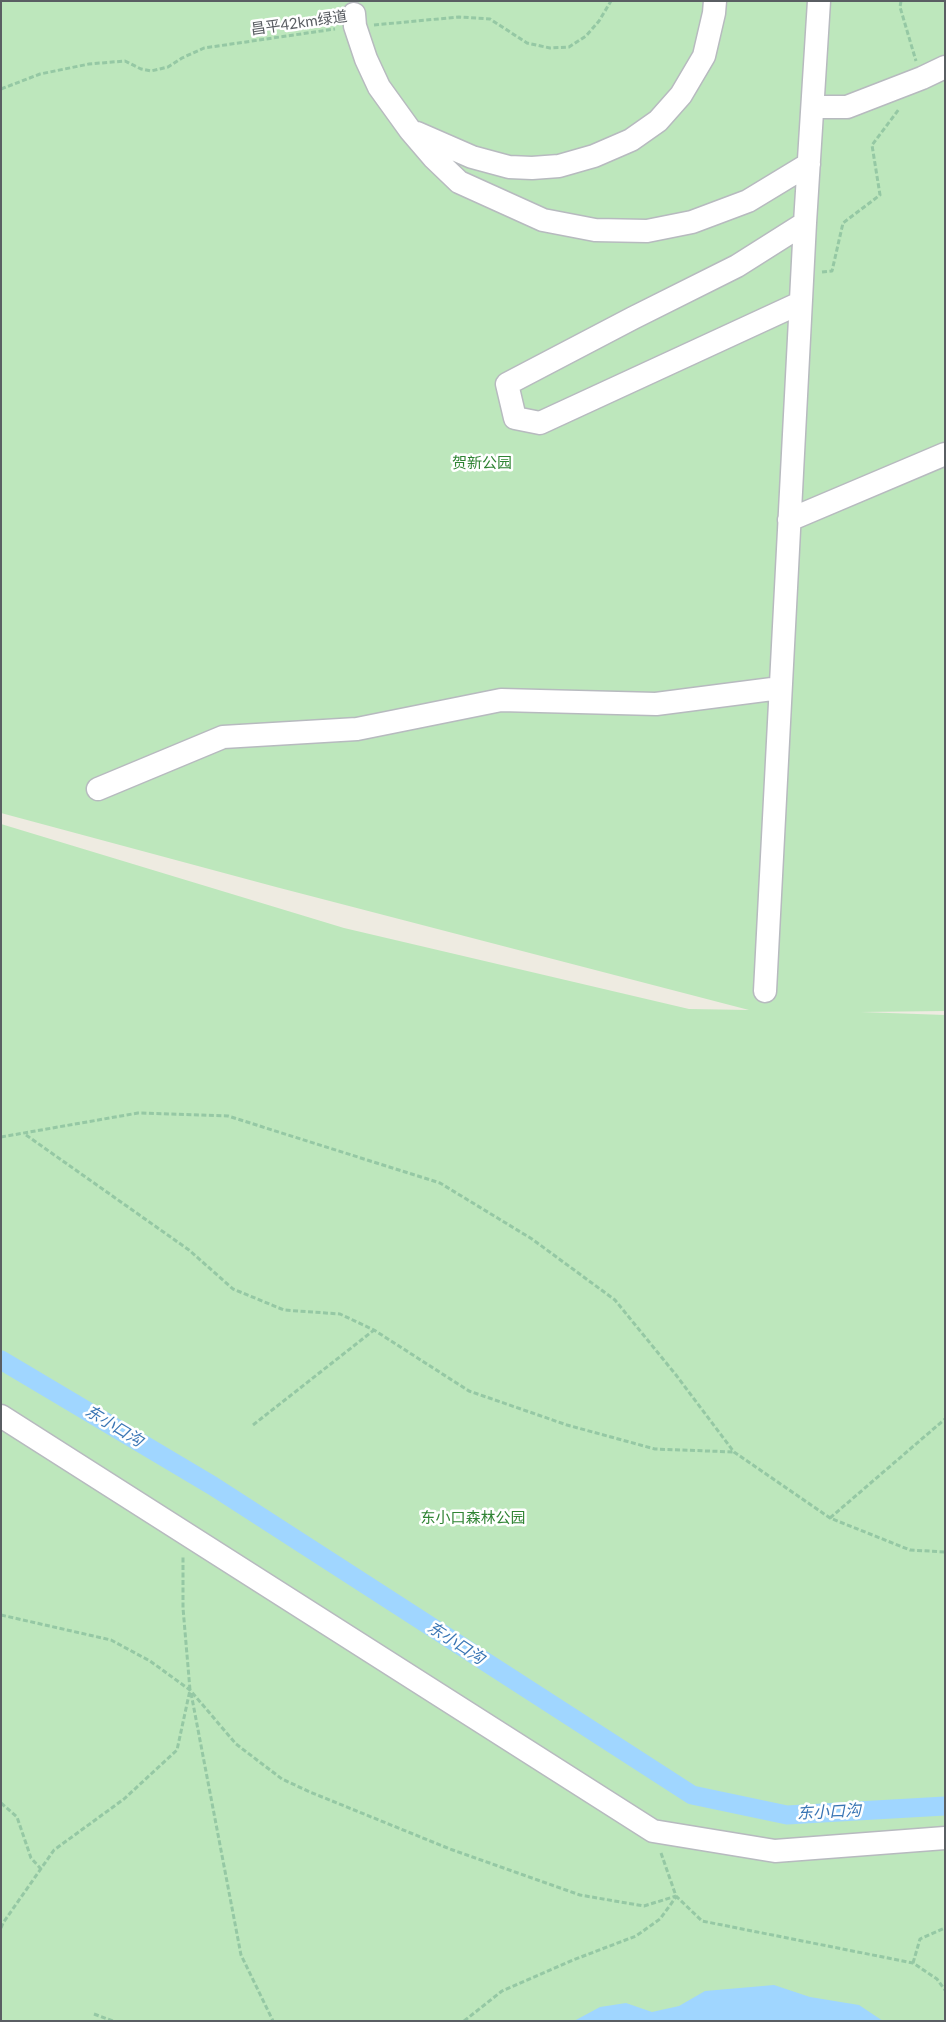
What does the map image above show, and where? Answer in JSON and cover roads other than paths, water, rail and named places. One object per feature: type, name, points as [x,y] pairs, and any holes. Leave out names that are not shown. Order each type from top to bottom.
[{"type":"street","points":[[410,130],[472,157],[509,167],[559,166],[594,156],[631,140],[658,121],[681,95],[704,56],[715,1]]},
{"type":"street","points":[[765,991],[804,223],[814,107],[819,1]]},
{"type":"street","points":[[355,20],[366,59],[379,87],[410,130],[434,158],[459,182],[543,220],[595,230],[647,231],[692,222],[748,201],[809,164]]},
{"type":"street","points":[[814,107],[848,107],[945,67]]},
{"type":"street","points":[[800,303],[540,422],[515,418],[507,384],[737,266],[804,223]]},
{"type":"street","points":[[789,520],[945,454]]},
{"type":"street","points":[[98,789],[222,737],[356,729],[501,700],[656,704],[780,688]]},
{"type":"street","points":[[1,1416],[653,1831],[775,1851],[945,1838]]},
{"type":"water","points":[[774,1985],[810,1997],[859,2005],[883,2021],[574,2021],[600,2007],[626,2003],[652,2012],[679,2006],[705,1991]]},
{"type":"waterway","name":"东小口沟","points":[[1,1360],[213,1486],[692,1795],[787,1815],[945,1806]]},
{"type":"park label","name":"贺新公园","points":[[482,463]]},
{"type":"park label","name":"东小口森林公园","points":[[473,1518]]}]
